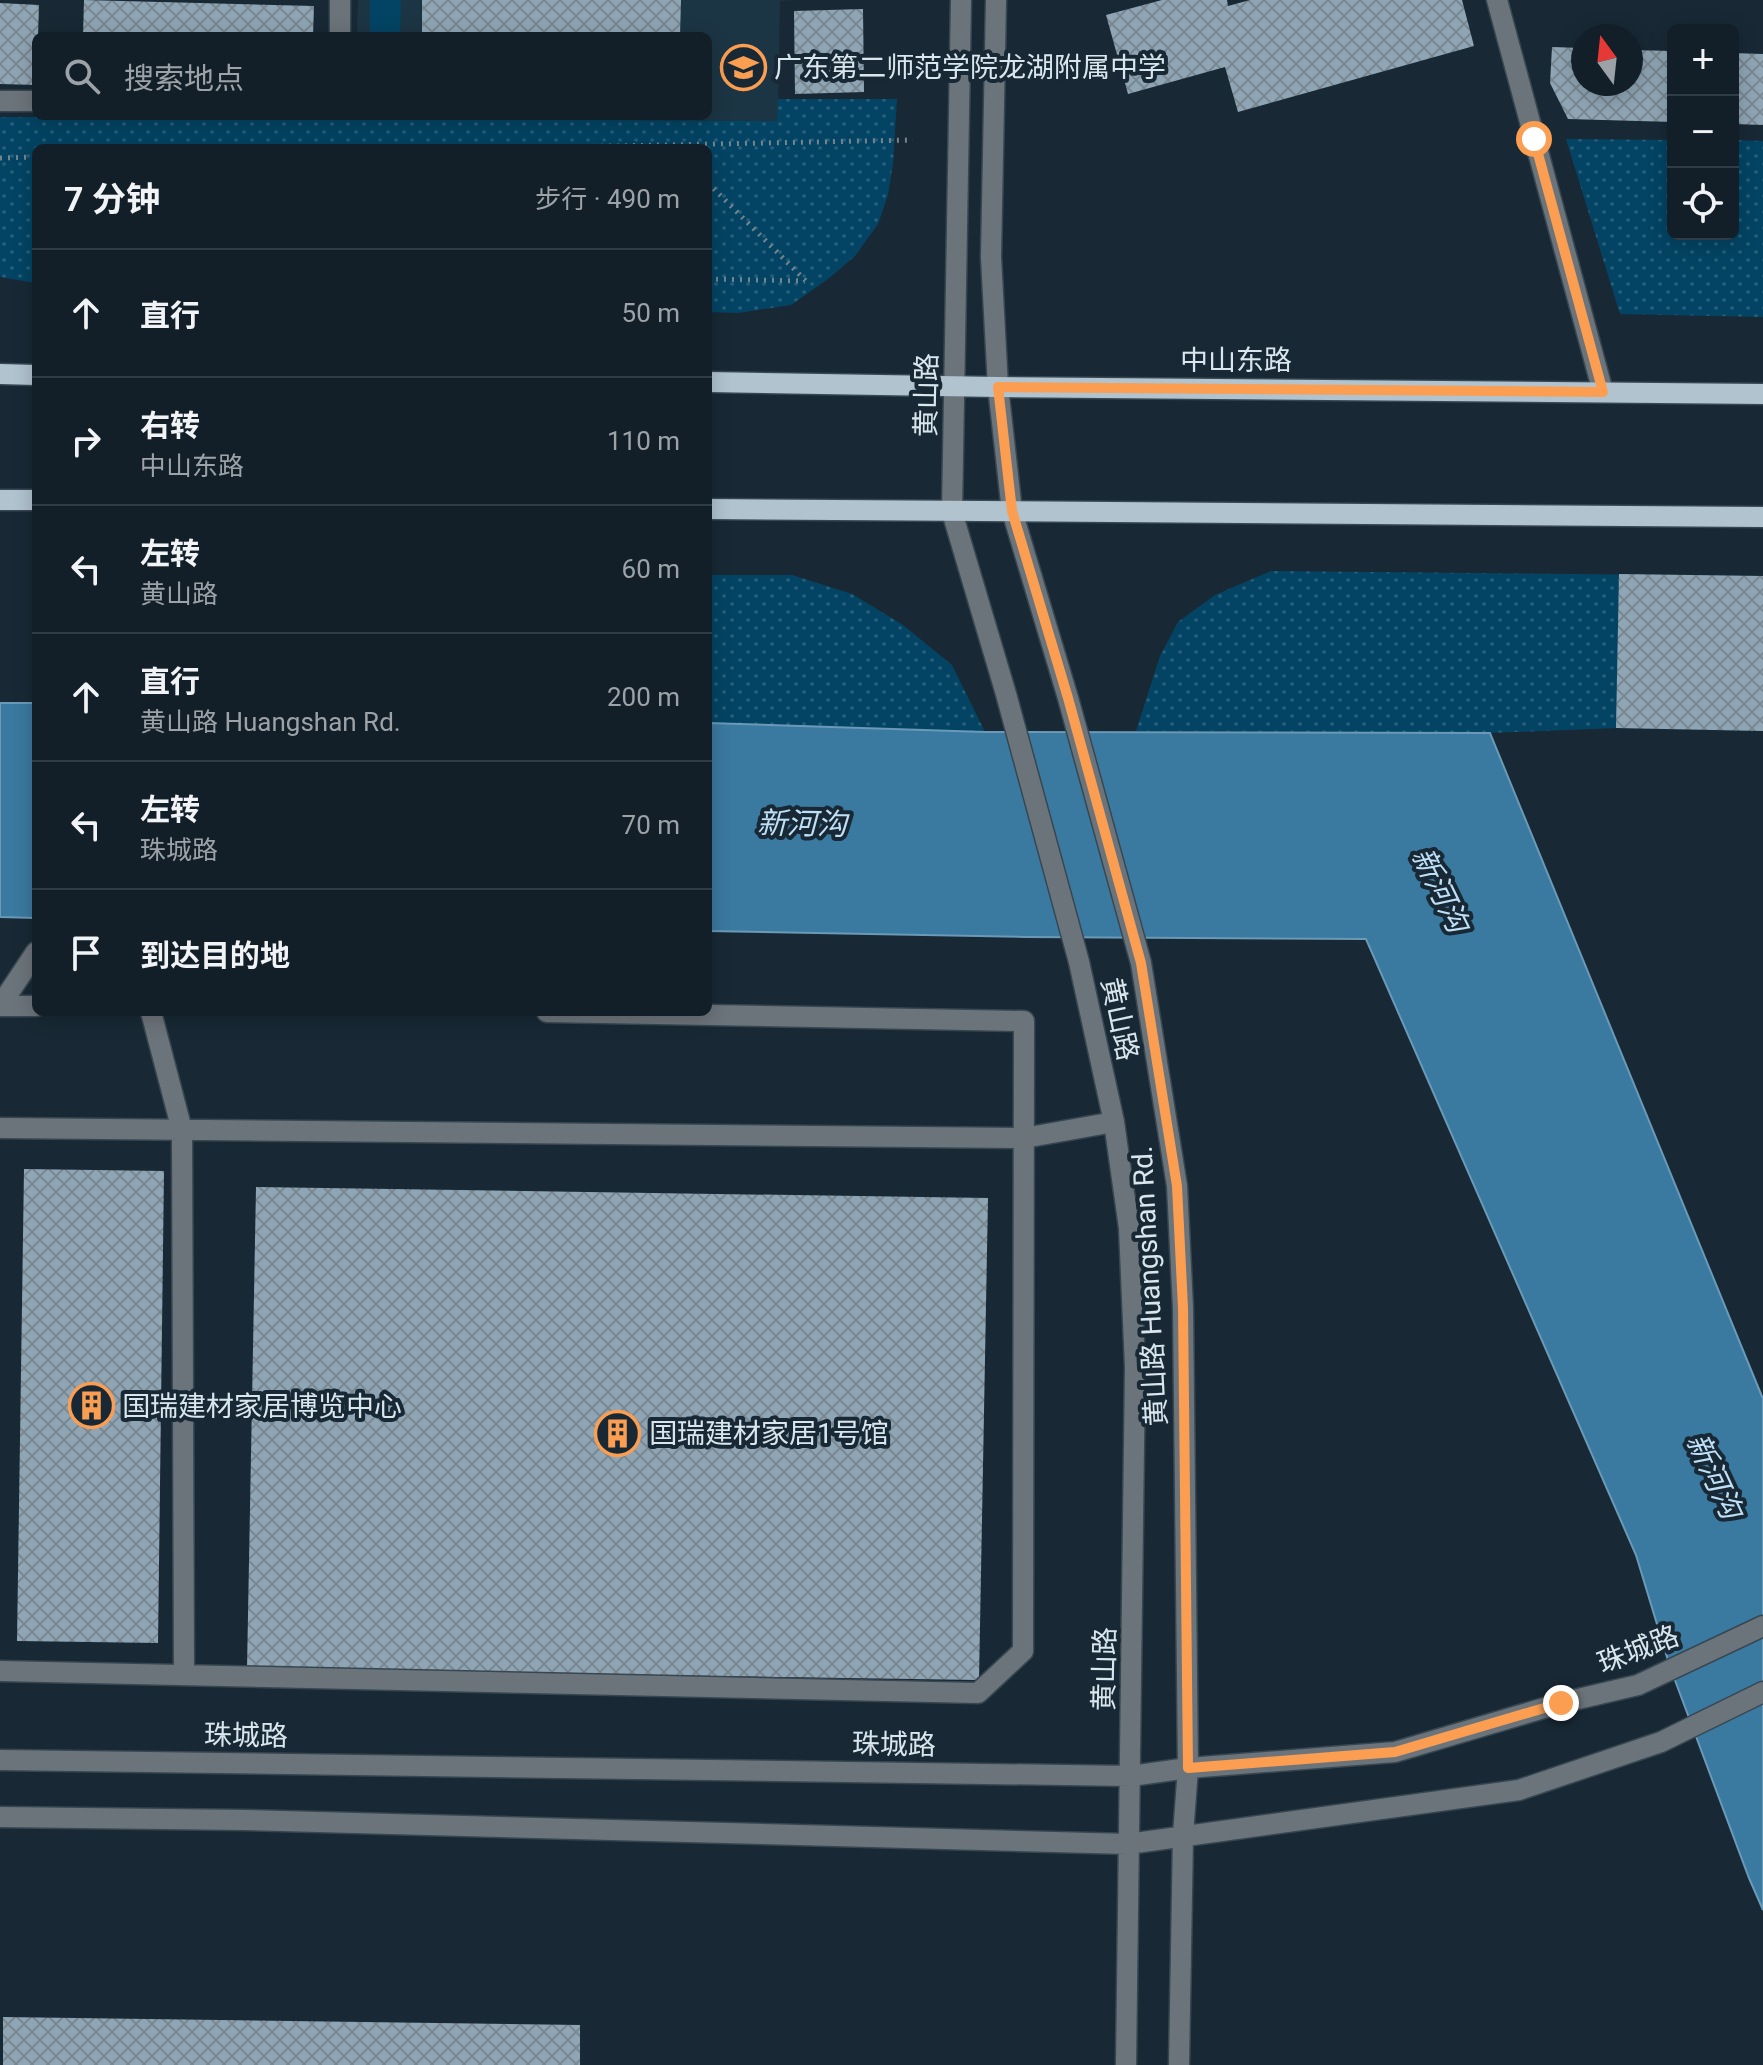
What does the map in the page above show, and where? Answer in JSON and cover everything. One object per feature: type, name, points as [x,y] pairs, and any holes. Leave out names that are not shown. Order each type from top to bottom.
[{"type":"main road","points":[[0,374],[32,375]]},
{"type":"main road","name":"中山东路","points":[[712,382],[1763,394]]},
{"type":"main road","points":[[0,500],[32,500]]},
{"type":"main road","points":[[712,509],[1763,517]]},
{"type":"street","points":[[340,0],[340,32]]},
{"type":"street","name":"黄山路","points":[[961,0],[952,512],[1006,694],[1079,962],[1114,1122],[1129,1228],[1135,1367],[1126,2065]]},
{"type":"street","points":[[996,0],[991,257],[998,387],[1012,511]]},
{"type":"street","points":[[1497,0],[1603,392]]},
{"type":"street","points":[[0,101],[32,101]]},
{"type":"street","name":"黄山路 Huangshan Rd.","points":[[1012,511],[1068,698],[1141,963],[1177,1186],[1183,1308],[1188,1768],[1183,1835]]},
{"type":"street","points":[[0,1006],[32,958]]},
{"type":"street","points":[[0,1006],[32,1006]]},
{"type":"street","points":[[0,1671],[978,1693],[1023,1651],[1024,1021],[712,1015]]},
{"type":"street","points":[[152,1016],[182,1130],[184,1675]]},
{"type":"street","points":[[0,1128],[1024,1138],[1114,1122]]},
{"type":"street","name":"珠城路","points":[[0,1760],[1131,1776],[1188,1768],[1395,1752],[1561,1703],[1638,1685],[1763,1626]]},
{"type":"street","points":[[0,1817],[229,1820],[1128,1844],[1519,1790],[1661,1742],[1763,1692]]},
{"type":"street","points":[[1179,2065],[1183,1835]]},
{"type":"path","points":[[712,145],[913,140]]},
{"type":"path","points":[[0,158],[32,157]]},
{"type":"path","points":[[712,187],[806,281],[712,279]]},
{"type":"shaded area","name":"广东第二师范学院龙湖附属中学","points":[[358,0],[794,0],[780,1],[778,121],[566,120],[712,120],[712,32],[357,32]]},
{"type":"shaded area","points":[[370,0],[401,0],[400,32],[370,32]]},
{"type":"shaded area","points":[[778,99],[897,99],[893,163],[888,195],[878,224],[855,256],[791,305],[738,313],[712,312],[712,144],[32,144],[32,282],[0,277],[0,117],[32,117],[32,120],[777,121]]},
{"type":"shaded area","points":[[1566,139],[1667,140],[1667,240],[1739,240],[1739,140],[1763,141],[1763,317],[1620,314]]},
{"type":"shaded area","points":[[1271,571],[1763,576],[1763,731],[1616,728],[1490,733],[1136,731],[1160,656],[1178,622],[1215,595]]},
{"type":"shaded area","points":[[712,575],[792,575],[852,594],[903,625],[952,665],[985,732],[712,723]]},
{"type":"water","points":[[0,703],[32,703],[32,918],[0,917]]},
{"type":"water","name":"新河沟","points":[[712,723],[985,732],[1490,733],[1763,1399],[1763,1910],[1670,1667],[1636,1555],[1366,939],[712,931]]},
{"type":"building","points":[[84,0],[314,6],[313,32],[83,32]]},
{"type":"building","points":[[422,0],[681,0],[680,32],[422,32]]},
{"type":"building","points":[[1162,0],[1227,0],[1228,6],[1250,0],[1462,0],[1474,46],[1238,112],[1225,67],[1128,94],[1106,15]]},
{"type":"building","points":[[0,3],[39,5],[38,32],[32,32],[32,85],[0,84]]},
{"type":"building","points":[[863,9],[864,92],[795,94],[794,11]]},
{"type":"building","points":[[1552,47],[1571,48],[1571,96],[1643,96],[1643,50],[1667,51],[1667,122],[1568,119],[1550,83]]},
{"type":"building","points":[[1739,53],[1763,54],[1763,125],[1739,124]]},
{"type":"building","points":[[1619,574],[1763,576],[1763,731],[1616,728]]},
{"type":"building","name":"国瑞建材家居博览中心","points":[[24,1169],[164,1171],[158,1643],[17,1641]]},
{"type":"building","name":"国瑞建材家居1号馆","points":[[256,1187],[988,1198],[979,1680],[247,1669]]},
{"type":"building","points":[[3,2017],[580,2025],[580,2065],[3,2065]]},
{"type":"place","name":"广东第二师范学院龙湖附属中学","points":[[743,67]]},
{"type":"place","name":"国瑞建材家居博览中心","points":[[91,1406]]},
{"type":"place","name":"国瑞建材家居1号馆","points":[[618,1433]]},
{"type":"route","points":[[1534,139],[1603,392],[998,387],[1012,511],[1068,698],[1141,963],[1177,1186],[1183,1308],[1188,1768],[1395,1752],[1561,1703]]}]
